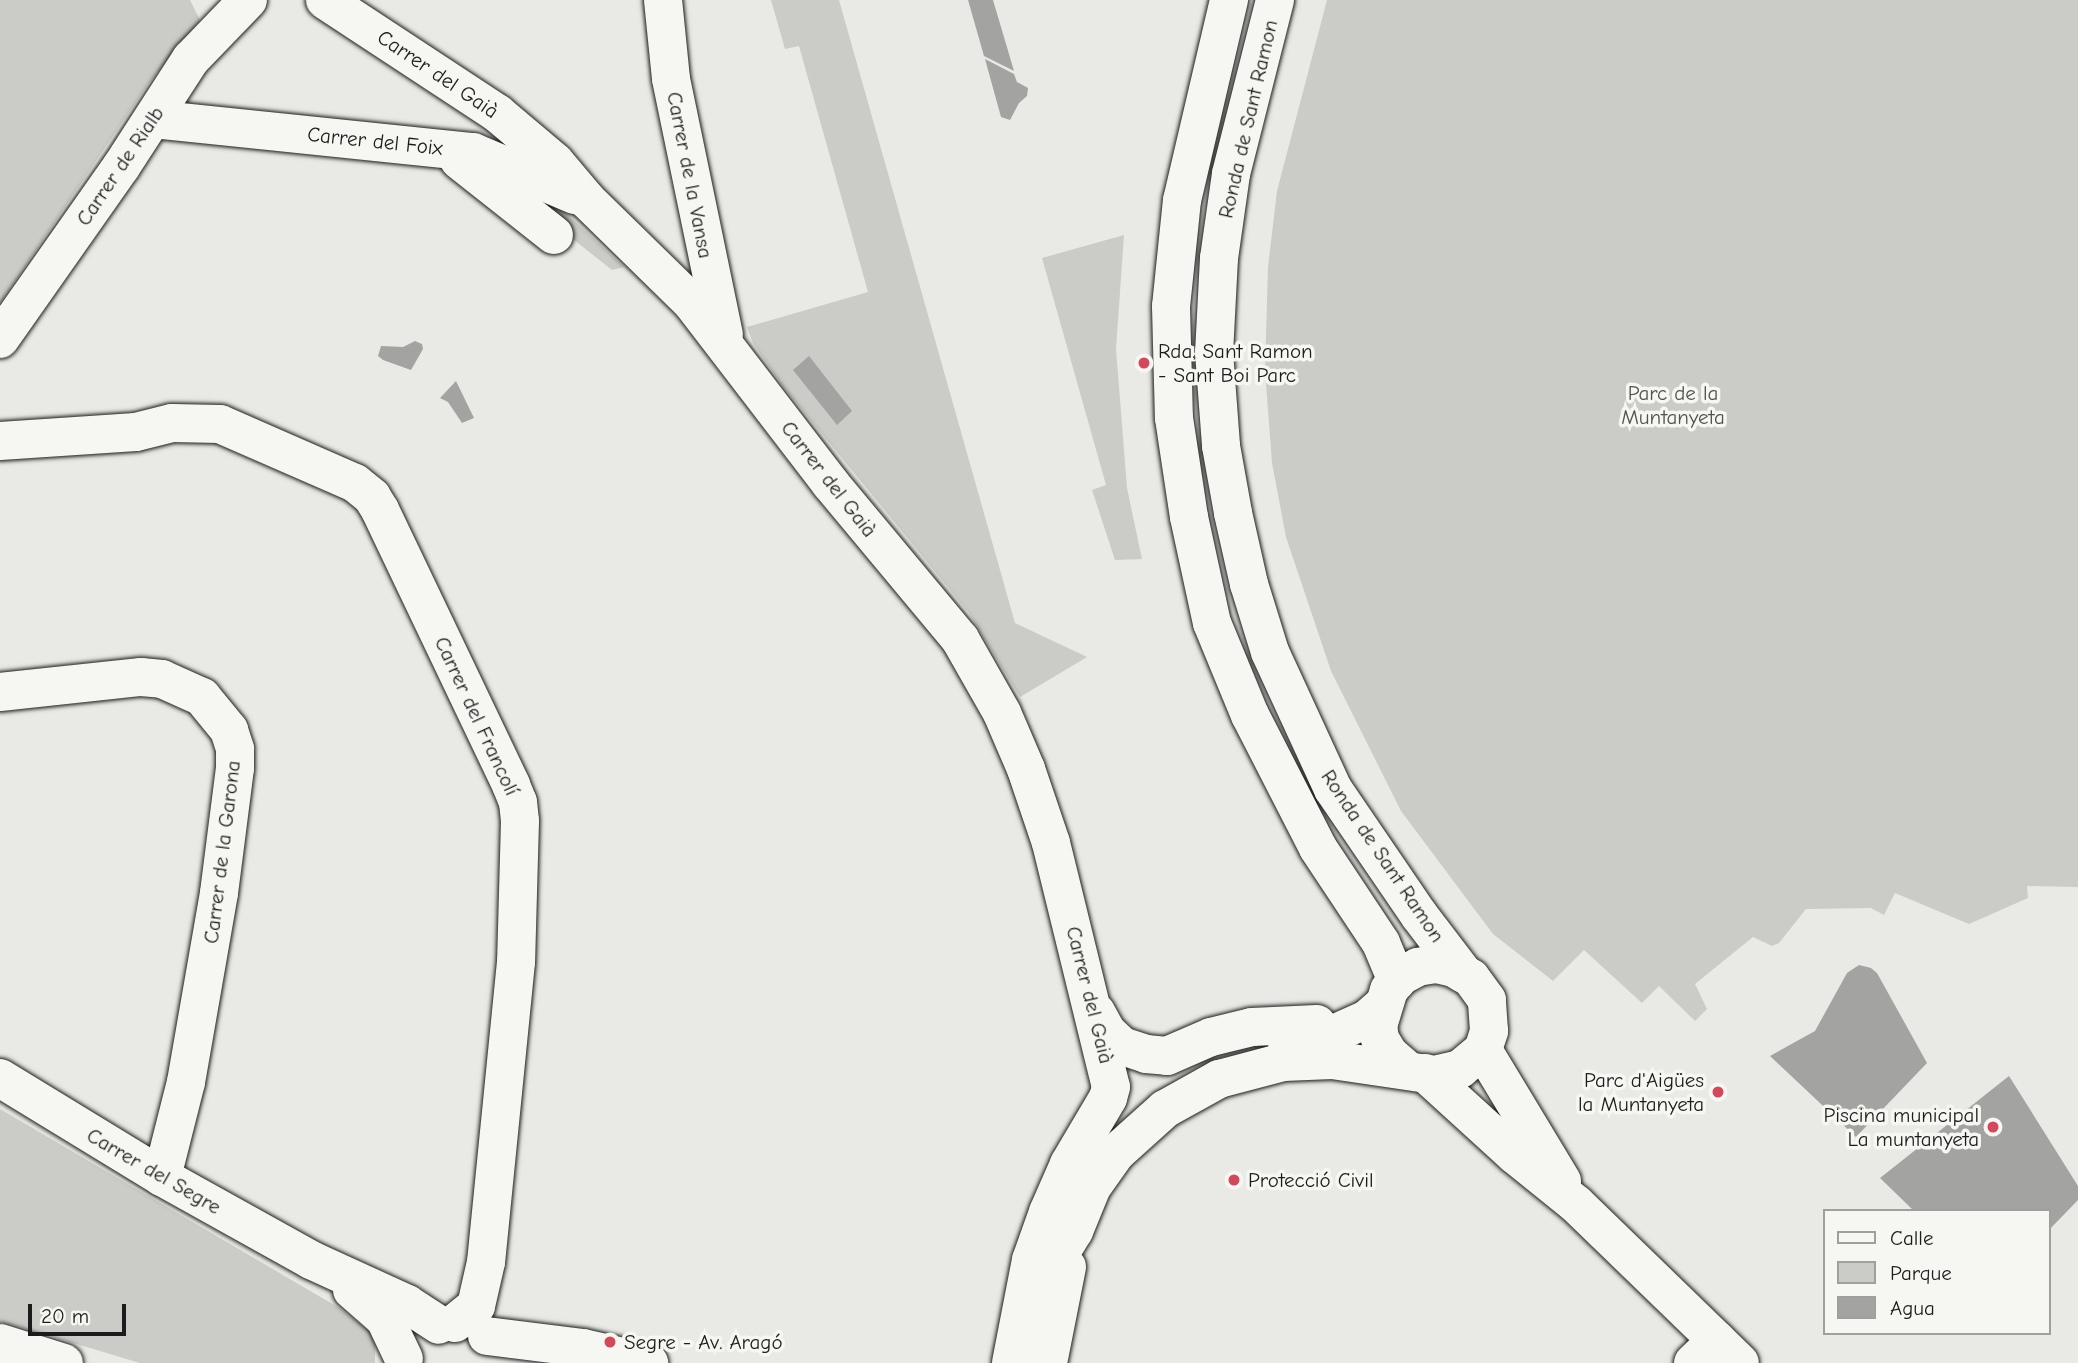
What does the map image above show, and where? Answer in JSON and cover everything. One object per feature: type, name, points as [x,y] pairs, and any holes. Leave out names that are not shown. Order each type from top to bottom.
[{"type":"street","name":"Carrer de Rialb","points":[[0,339],[153,119],[191,59],[248,0]]},
{"type":"street","name":"Carrer del Gaià","points":[[325,0],[497,113],[555,162],[587,200],[692,303],[830,483],[960,639],[1002,713],[1026,769],[1051,843],[1087,995],[1110,1076],[1111,1087],[1098,1118]]},
{"type":"street","name":"Carrer de la Vansa","points":[[663,0],[671,79],[713,291],[727,347]]},
{"type":"street","name":"Ronda de Sant Ramon","points":[[1229,0],[1182,200],[1171,306],[1174,418],[1189,517],[1212,623],[1250,715],[1318,848],[1381,943],[1376,1005],[1380,1039],[1389,1054],[1416,1071],[1576,1204],[1717,1355]]},
{"type":"street","name":"Ronda de Sant Ramon","points":[[1275,0],[1231,174],[1219,258],[1214,352],[1221,446],[1233,513],[1249,584],[1270,652],[1333,789],[1419,915],[1464,974]]},
{"type":"street","name":"Carrer del Foix","points":[[153,119],[473,152],[587,200]]},
{"type":"street","points":[[443,148],[554,235]]},
{"type":"street","name":"Carrer del Francolí","points":[[0,414],[28,421],[128,417],[172,424],[220,424],[355,483],[372,497],[518,802],[520,821],[516,962],[486,1262],[471,1337]]},
{"type":"street","name":"Carrer del Francolí","points":[[0,441],[135,432],[172,424]]},
{"type":"street","name":"Carrer de la Garona","points":[[0,692],[141,677],[162,679],[202,697],[229,730],[235,749],[235,768],[219,893],[186,1082],[162,1177]]},
{"type":"street","name":"Ronda de Sant Ramon","points":[[1376,1005],[1418,967],[1436,964],[1471,978],[1486,1000],[1490,1019],[1483,1050],[1576,1204]]},
{"type":"street","points":[[1087,995],[1107,1032],[1122,1046],[1146,1054],[1167,1056],[1211,1037],[1252,1027],[1309,1024],[1376,1005]]},
{"type":"street","points":[[1011,1363],[1035,1248],[1069,1164],[1098,1118],[1177,1072],[1213,1056],[1269,1044],[1329,1036],[1376,1005]]},
{"type":"street","points":[[1029,1363],[1047,1275],[1074,1231],[1092,1187],[1116,1153],[1165,1109],[1219,1079],[1262,1066],[1310,1059],[1416,1071],[1460,1069],[1483,1050]]},
{"type":"street","name":"Carrer del Segre","points":[[0,1078],[162,1177],[311,1260],[471,1337]]},
{"type":"street","points":[[1048,1363],[1074,1231]]},
{"type":"street","name":"Carrer del Segre","points":[[311,1260],[373,1306],[385,1319],[404,1361]]},
{"type":"street","name":"Carrer del Segre","points":[[404,1361],[412,1344],[424,1333],[583,1348],[649,1363]]},
{"type":"street","points":[[0,1343],[64,1363]]},
{"type":"green space","points":[[0,0],[190,0],[200,20],[148,84],[0,303]]},
{"type":"green space","points":[[771,0],[839,0],[1015,623],[1087,657],[1020,697],[969,613],[782,385],[753,343],[747,327],[868,292],[799,46],[785,49]]},
{"type":"green space","name":"Parc de la Muntanyeta","points":[[1327,0],[2078,0],[2078,887],[2027,886],[2028,898],[1969,924],[1895,893],[1884,915],[1871,908],[1806,909],[1779,943],[1772,946],[1753,937],[1695,984],[1707,1009],[1695,1021],[1659,986],[1642,1003],[1584,950],[1553,981],[1493,934],[1401,811],[1331,671],[1286,537],[1272,463],[1265,370],[1268,267],[1277,191]]},
{"type":"green space","points":[[501,182],[537,194],[567,214],[624,267],[612,270]]},
{"type":"green space","points":[[1124,235],[1116,349],[1127,488],[1142,559],[1115,560],[1092,490],[1106,485],[1042,258]]},
{"type":"green space","points":[[0,1109],[341,1309],[370,1332],[375,1344],[375,1363],[140,1363],[0,1321]]},
{"type":"water","points":[[968,0],[993,0],[1014,71],[984,56]]},
{"type":"water","points":[[985,59],[1014,74],[1017,82],[1028,88],[1027,96],[1019,103],[1010,120],[1001,117]]},
{"type":"water","points":[[415,341],[422,344],[423,349],[411,370],[378,356],[381,346],[403,347]]},
{"type":"water","points":[[809,356],[852,411],[837,425],[793,370]]},
{"type":"water","points":[[456,381],[474,418],[462,423],[448,402],[440,398]]},
{"type":"water","name":"Piscina municipal La muntanyeta","points":[[1859,965],[1871,968],[1877,973],[1927,1063],[1856,1137],[1770,1056],[1815,1031],[1847,973]]},
{"type":"water","name":"Piscina municipal La muntanyeta","points":[[2009,1076],[2078,1186],[2078,1200],[2050,1229],[2050,1209],[1912,1209],[1880,1178]]},
{"type":"place","name":"Rda. Sant Ramon - Sant Boi Parc","points":[[1144,363]]},
{"type":"place","name":"Parc d'Aigües la Muntanyeta","points":[[1718,1092]]},
{"type":"place","name":"Piscina municipal La muntanyeta","points":[[1993,1127]]},
{"type":"place","name":"Protecció Civil","points":[[1234,1180]]},
{"type":"place","name":"Segre - Av. Aragó","points":[[610,1342]]}]
